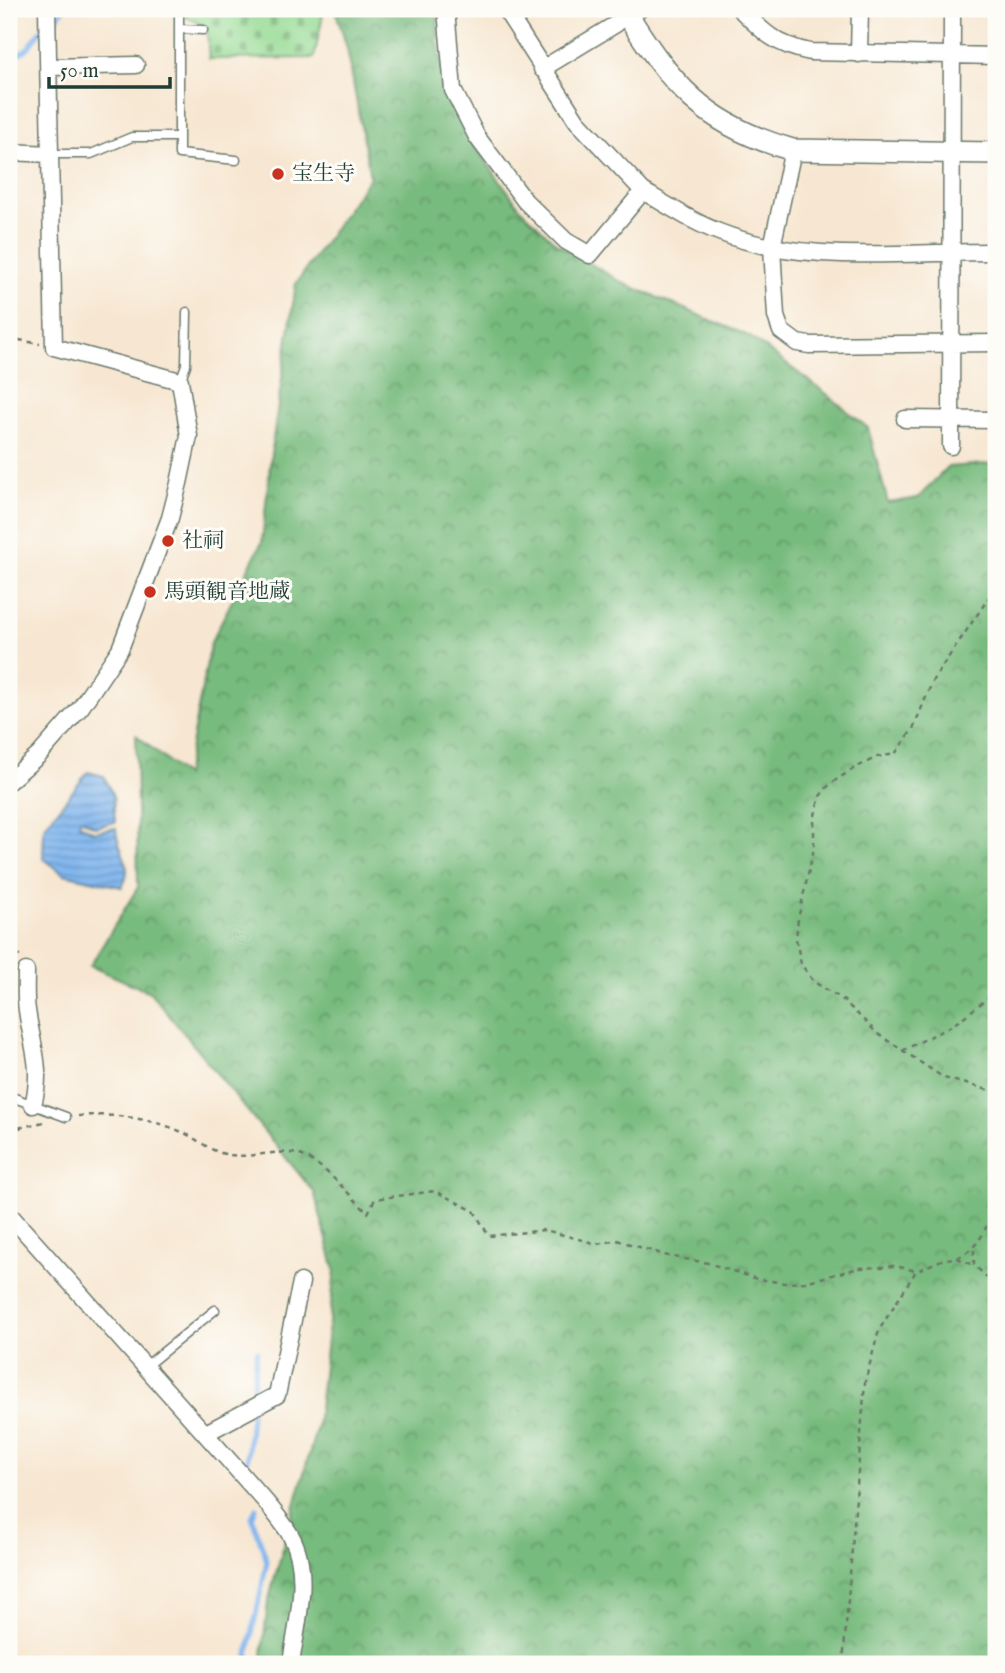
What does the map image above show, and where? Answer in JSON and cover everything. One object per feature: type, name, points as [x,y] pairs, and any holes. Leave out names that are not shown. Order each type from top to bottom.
[{"type":"street","points":[[446,9],[453,90],[477,137],[525,201],[566,241],[590,255],[643,191]]},
{"type":"street","points":[[505,9],[577,121],[643,191],[720,233],[772,247],[823,253],[996,252]]},
{"type":"street","points":[[740,9],[763,32],[783,46],[810,52],[996,55]]},
{"type":"street","points":[[859,54],[860,9]]},
{"type":"street","points":[[951,446],[952,9]]},
{"type":"street","points":[[542,69],[620,16],[659,66],[692,99],[725,124],[763,142],[793,149],[996,153]]},
{"type":"street","points":[[9,781],[39,755],[81,707],[120,649],[166,530],[189,436],[180,381],[54,346],[48,20]]},
{"type":"street","points":[[50,67],[136,65]]},
{"type":"street","points":[[793,149],[772,247],[776,316],[781,331],[797,343],[996,343]]},
{"type":"street","points":[[9,152],[51,154]]},
{"type":"street","points":[[905,419],[996,420]]},
{"type":"street","points":[[26,971],[27,1010],[38,1057],[39,1082],[33,1105]]},
{"type":"street","points":[[9,1214],[206,1433],[265,1501],[292,1538],[299,1560],[301,1584],[291,1664]]},
{"type":"street","points":[[206,1433],[277,1395],[301,1282]]},
{"type":"lane","points":[[179,9],[179,154],[236,160]]},
{"type":"lane","points":[[178,29],[203,30]]},
{"type":"lane","points":[[51,154],[91,154],[132,137],[179,137]]},
{"type":"lane","points":[[180,381],[186,365],[187,312]]},
{"type":"lane","points":[[9,1096],[66,1117]]},
{"type":"lane","points":[[146,1366],[215,1310]]},
{"type":"path","points":[[9,338],[54,346]]},
{"type":"path","points":[[996,587],[933,680],[912,729],[895,754],[877,757],[853,769],[830,784],[820,796],[814,820],[814,848],[797,929],[801,964],[814,982],[842,999],[878,1034],[944,1078],[996,1092]]},
{"type":"path","points":[[902,1051],[954,1025],[996,992]]},
{"type":"path","points":[[9,1130],[66,1117],[100,1114],[139,1119],[181,1131],[225,1154],[262,1155],[286,1151],[307,1158],[328,1174],[368,1213],[375,1199],[435,1191],[474,1211],[489,1236],[545,1230],[597,1244],[617,1240],[668,1256],[708,1263],[757,1279],[785,1283],[805,1282],[859,1268],[896,1266],[916,1270]]},
{"type":"path","points":[[843,1664],[865,1382],[879,1330],[916,1270],[927,1263],[957,1258],[974,1249],[985,1234],[996,1192]]},
{"type":"path","points":[[974,1249],[974,1265]]},
{"type":"path","points":[[957,1258],[974,1265],[996,1286]]},
{"type":"green space","points":[[170,9],[324,9],[314,58],[209,59],[207,27]]},
{"type":"green space","points":[[335,9],[438,9],[438,43],[448,97],[467,136],[522,210],[556,243],[623,283],[749,336],[828,395],[868,428],[888,503],[918,498],[948,467],[996,463],[996,1664],[261,1664],[268,1602],[317,1426],[335,1270],[314,1192],[150,992],[90,966],[138,887],[136,735],[185,776],[211,642],[262,542],[272,446],[296,284],[370,177],[347,48]]},
{"type":"water","points":[[88,772],[104,776],[113,796],[115,822],[96,827],[81,819],[79,824],[94,832],[116,828],[127,871],[122,887],[64,874],[43,858],[44,827]]},
{"type":"waterway","points":[[51,25],[64,9]]},
{"type":"waterway","points":[[9,59],[27,49],[43,28]]},
{"type":"waterway","points":[[252,1397],[257,1351]]},
{"type":"waterway","points":[[247,1471],[244,1467],[247,1462],[251,1414]]},
{"type":"waterway","points":[[246,1664],[267,1561],[252,1517],[256,1508]]},
{"type":"place","name":"宝生寺","points":[[278,174]]},
{"type":"place","name":"社祠","points":[[168,541]]},
{"type":"place","name":"馬頭観音地蔵","points":[[150,592]]}]
